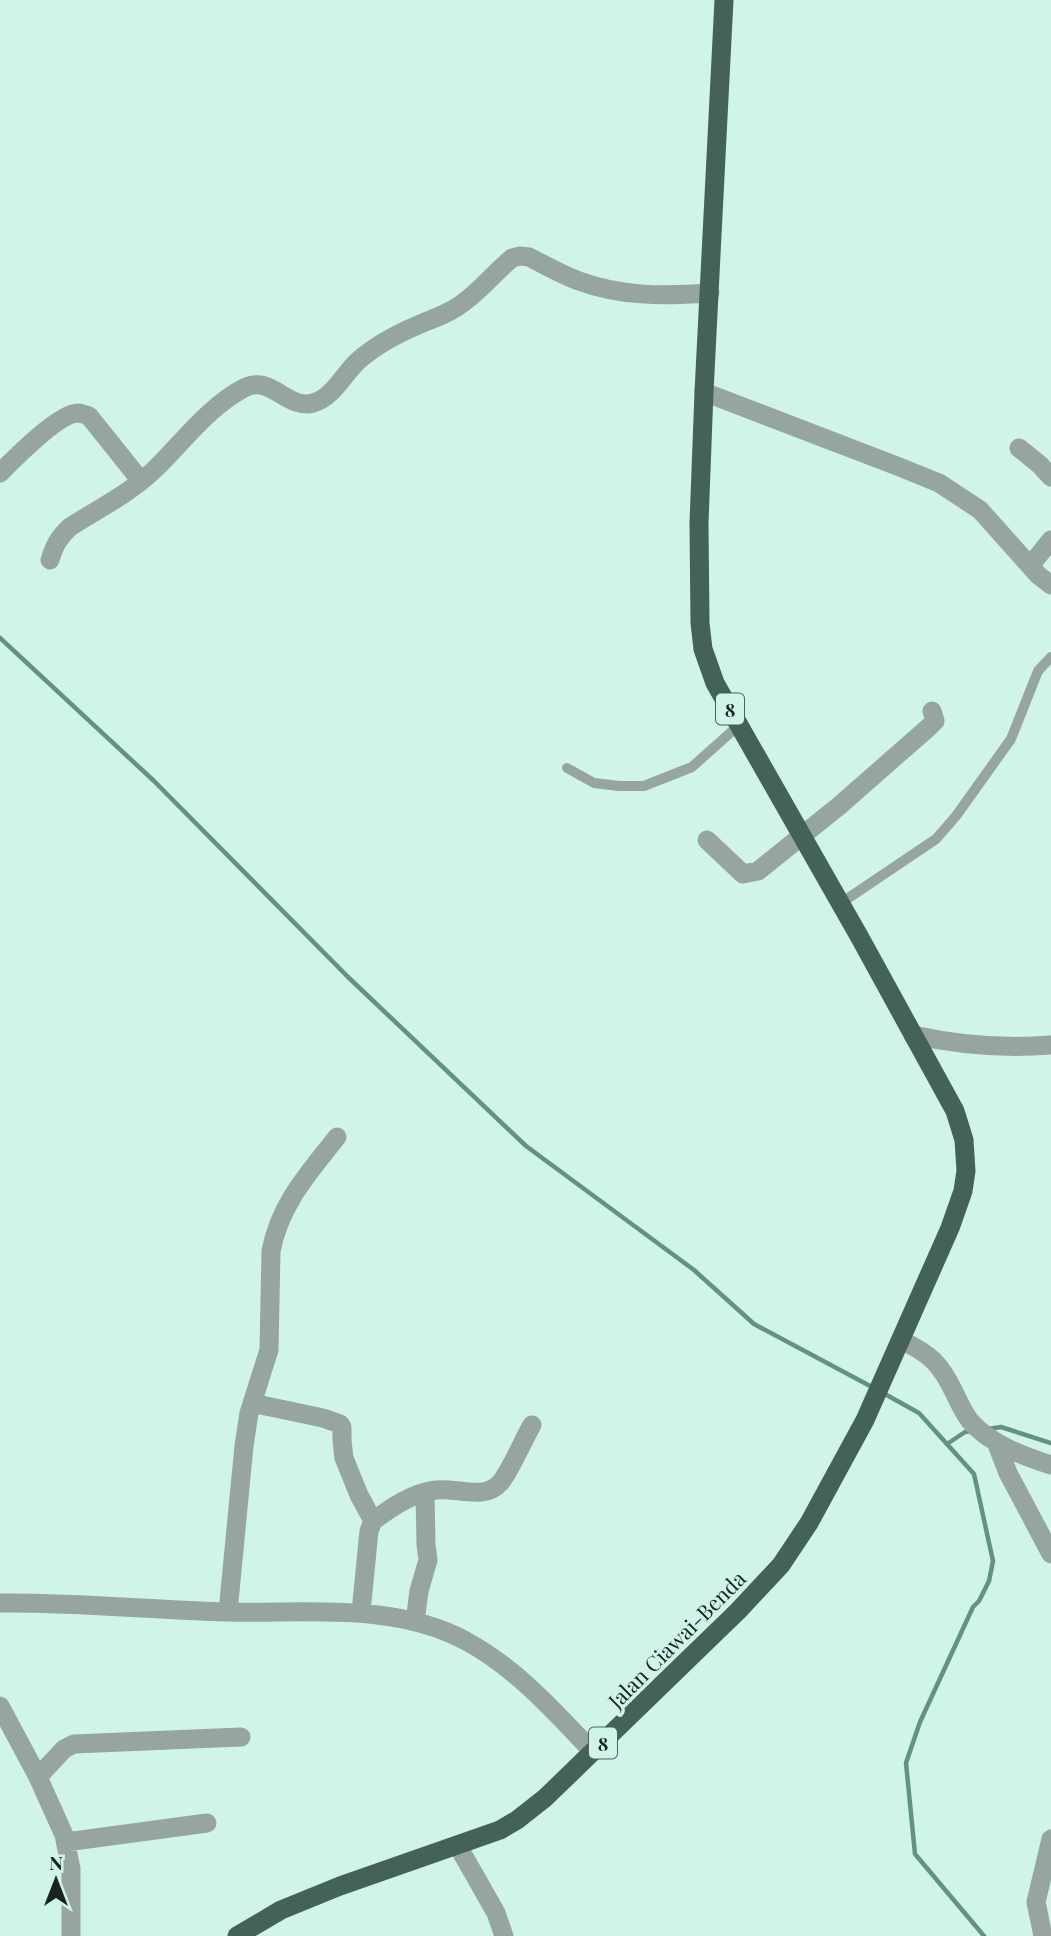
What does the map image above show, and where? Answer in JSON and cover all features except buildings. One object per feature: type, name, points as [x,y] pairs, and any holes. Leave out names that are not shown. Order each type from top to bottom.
[{"type":"highway","name":"8","points":[[724,0],[699,523],[700,623],[703,649],[715,683],[841,903],[955,1111],[964,1140],[966,1171],[963,1191],[950,1228],[899,1345]]},
{"type":"highway","name":"Jalan Ciawai-Benda","points":[[237,1936],[281,1910],[328,1891],[500,1830],[545,1798],[738,1611],[781,1565],[809,1523],[864,1420],[899,1345]]},
{"type":"street","points":[[50,560],[56,543],[70,527],[141,481],[201,422],[245,387],[267,385],[297,402],[314,403],[324,398],[358,361],[377,346],[453,310],[512,258],[529,257],[580,282],[635,294],[662,296],[710,293]]},
{"type":"street","points":[[704,392],[939,484],[980,510],[1030,566],[1051,585]]},
{"type":"street","points":[[0,473],[46,431],[69,415],[78,413],[89,416],[141,481]]},
{"type":"street","points":[[1019,448],[1040,464],[1051,477]]},
{"type":"street","points":[[1030,566],[1051,540]]},
{"type":"street","points":[[708,840],[743,874],[758,871],[839,806],[929,727],[934,721],[932,711]]},
{"type":"street","points":[[913,1035],[971,1045],[1051,1045]]},
{"type":"street","points":[[228,1612],[244,1446],[252,1404],[269,1350],[271,1251],[276,1228],[301,1183],[337,1137]]},
{"type":"street","points":[[899,1345],[922,1350],[935,1361],[944,1372],[971,1422],[996,1442],[1051,1465]]},
{"type":"street","points":[[252,1404],[340,1424],[344,1458],[373,1521]]},
{"type":"street","points":[[361,1612],[369,1531],[373,1521],[394,1505],[425,1493],[437,1490],[490,1490],[499,1483],[532,1425]]},
{"type":"street","points":[[996,1442],[1008,1473],[1051,1554]]},
{"type":"street","points":[[415,1622],[419,1591],[428,1560],[425,1493]]},
{"type":"street","points":[[0,1603],[228,1612],[361,1612],[415,1622],[443,1630],[484,1652],[544,1700],[593,1752]]},
{"type":"street","points":[[0,1706],[37,1777],[66,1842],[71,1869],[71,1936]]},
{"type":"street","points":[[37,1777],[64,1749],[74,1744],[241,1737]]},
{"type":"street","points":[[66,1842],[207,1822]]},
{"type":"street","points":[[1043,1936],[1036,1902],[1051,1839]]},
{"type":"street","points":[[458,1846],[485,1891],[504,1936]]},
{"type":"lane","points":[[841,903],[936,839],[956,817],[1012,738],[1038,671],[1051,657]]},
{"type":"lane","points":[[567,768],[594,783],[644,786],[692,767],[739,725]]},
{"type":"waterway","points":[[0,638],[154,781],[348,977],[526,1146],[694,1270],[754,1324],[872,1387]]},
{"type":"waterway","points":[[883,1393],[919,1413],[974,1474],[993,1561],[989,1581],[973,1607],[920,1722],[906,1763],[915,1854],[984,1936]]},
{"type":"waterway","points":[[988,1429],[1001,1427],[1051,1443]]},
{"type":"waterway","points":[[947,1444],[965,1432],[973,1431]]}]
